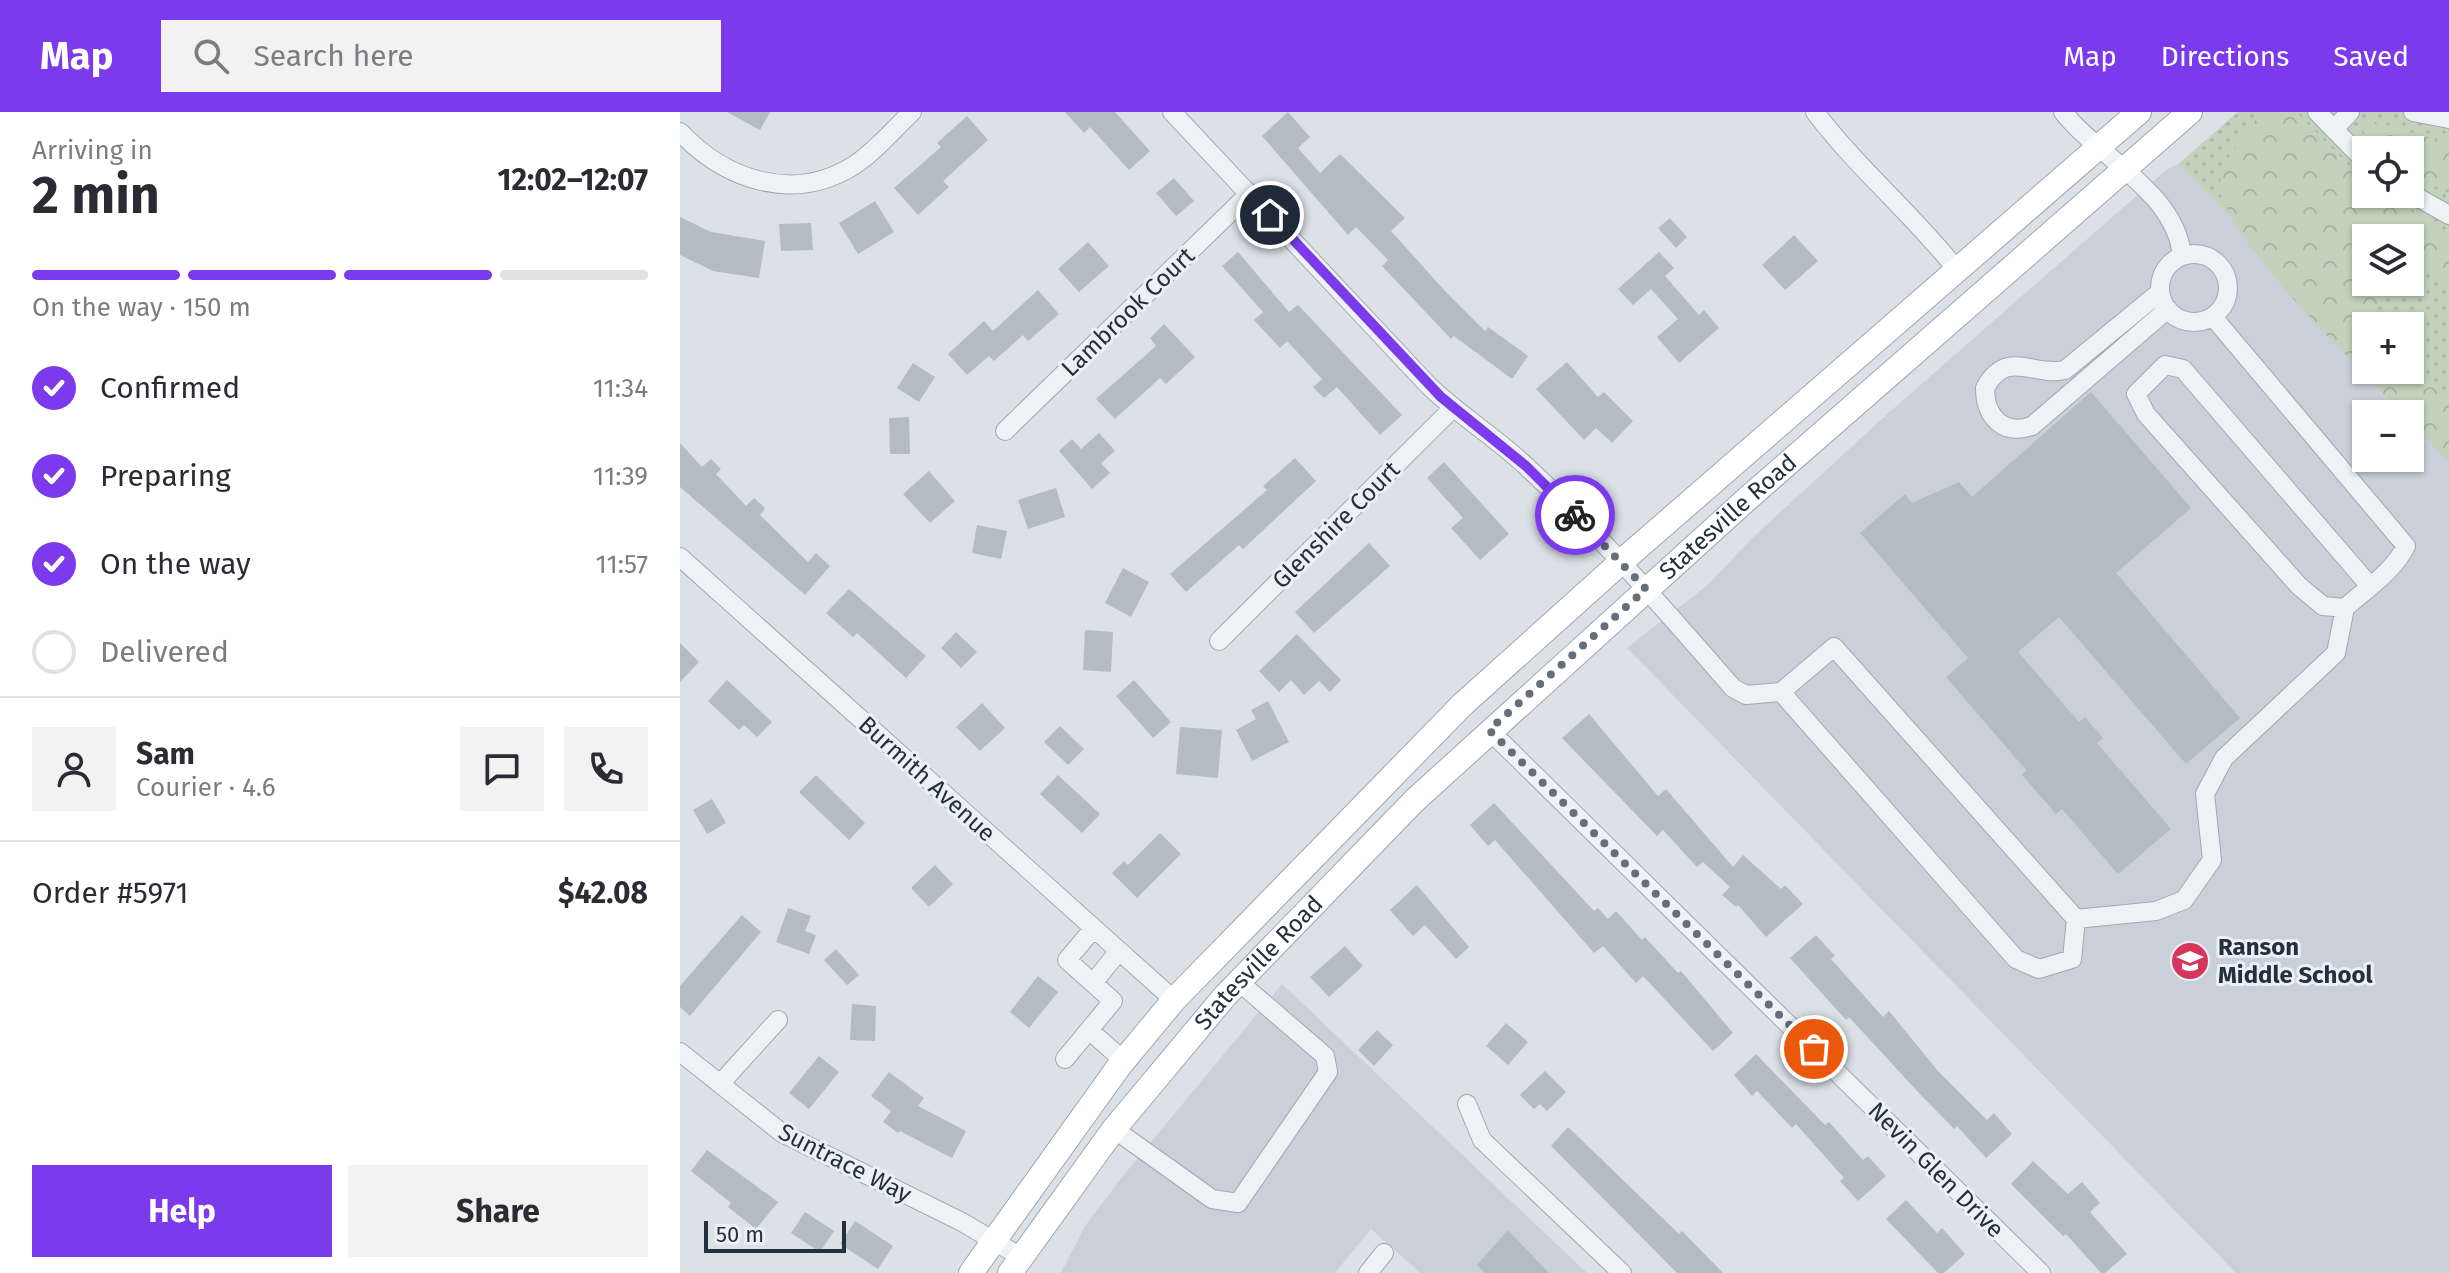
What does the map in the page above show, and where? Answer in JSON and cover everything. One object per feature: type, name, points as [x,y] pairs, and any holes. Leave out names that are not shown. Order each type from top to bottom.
[{"type":"main road","name":"Statesville Road","points":[[971,1273],[1124,1061],[1174,1000],[1462,705],[1621,562],[2139,112]]},
{"type":"main road","name":"Statesville Road","points":[[1015,1265],[1114,1129],[1238,981],[1404,811],[1646,589],[2190,112]]},
{"type":"street","points":[[680,132],[712,161],[744,178],[780,184],[812,182],[835,176],[854,165],[912,112]]},
{"type":"street","points":[[1172,112],[1452,409],[1526,466],[1621,562],[1733,688],[1746,695],[1781,692],[1834,647],[2076,919],[2072,959],[2039,969],[2016,959],[1781,692]]},
{"type":"street","points":[[1815,112],[1863,168],[1921,224],[1957,270]]},
{"type":"street","points":[[2063,112],[2079,132],[2125,169],[2180,235],[2182,256]]},
{"type":"street","points":[[2317,112],[2352,148]]},
{"type":"street","points":[[2334,129],[2350,112]]},
{"type":"street","points":[[2413,112],[2449,119]]},
{"type":"street","name":"Lambrook Court","points":[[1005,431],[1250,193]]},
{"type":"street","points":[[2424,201],[2449,215]]},
{"type":"street","points":[[2193,254],[2214,260],[2227,277],[2227,299],[2213,317],[2191,323],[2180,319],[2164,300],[2165,270],[2182,256],[2193,254]]},
{"type":"street","points":[[2164,300],[2032,426],[2009,428],[1997,423],[1990,414],[1985,388],[2003,368],[2016,365],[2054,373],[2065,370],[2164,300]]},
{"type":"street","points":[[2076,919],[2156,911],[2184,900],[2212,860],[2205,794],[2224,758],[2336,653],[2345,608],[2400,559],[2406,546],[2213,317]]},
{"type":"street","points":[[2345,608],[2323,606],[2299,586],[2146,414],[2136,394],[2165,365],[2183,369],[2370,586]]},
{"type":"street","name":"Glenshire Court","points":[[1219,641],[1452,409]]},
{"type":"street","name":"Burmith Avenue","points":[[680,557],[1174,1000]]},
{"type":"street","name":"Nevin Glen Drive","points":[[1489,730],[2041,1273]]},
{"type":"street","points":[[1065,1059],[1113,1001],[1067,960],[1093,929]]},
{"type":"street","points":[[1093,983],[1119,951]]},
{"type":"street","points":[[1114,1129],[1212,1199],[1238,1203],[1328,1072],[1325,1056],[1238,981]]},
{"type":"street","points":[[720,1084],[778,1020]]},
{"type":"street","points":[[1089,1030],[1124,1061]]},
{"type":"street","name":"Suntrace Way","points":[[680,1052],[782,1133],[993,1240],[1015,1265]]},
{"type":"street","points":[[1467,1104],[1482,1140],[1622,1273]]},
{"type":"street","points":[[1368,1273],[1384,1253]]},
{"type":"shaded area","name":"Ranson Middle School","points":[[2178,164],[2352,339],[2352,384],[2383,384],[2403,400],[2352,400],[2352,472],[2424,472],[2424,417],[2449,437],[2449,1273],[2236,1273],[1627,648],[1710,583],[1750,540],[1884,417],[2166,170]]},
{"type":"shaded area","points":[[1282,984],[1587,1273],[1420,1273],[1371,1229],[1335,1273],[1061,1273],[1085,1226],[1122,1177]]},
{"type":"green space","points":[[2238,112],[2449,112],[2449,437],[2418,384],[2424,384],[2424,312],[2352,312],[2352,339],[2178,164]]},
{"type":"green space","points":[[2261,112],[2296,112],[2352,168],[2352,208],[2406,208],[2449,235],[2449,287],[2424,265],[2424,224],[2352,224],[2352,296],[2389,296],[2372,312],[2352,312],[2352,361],[2272,274],[2230,215],[2221,192],[2223,170]]},
{"type":"green space","points":[[2368,120],[2449,143],[2449,193],[2424,180],[2424,136],[2367,136],[2363,131]]},
{"type":"green space","points":[[2424,375],[2449,396],[2449,462],[2424,436],[2424,400],[2390,400],[2374,384],[2424,384]]},
{"type":"building","points":[[727,112],[770,112],[760,130]]},
{"type":"building","points":[[1065,112],[1115,112],[1150,151],[1129,170],[1090,127],[1084,133]]},
{"type":"building","points":[[1288,112],[1310,137],[1298,148],[1320,173],[1340,154],[1405,218],[1391,231],[1445,291],[1485,331],[1488,327],[1528,356],[1512,379],[1454,336],[1451,339],[1382,266],[1388,260],[1356,227],[1348,235],[1262,136]]},
{"type":"building","points":[[967,116],[988,140],[943,181],[949,187],[918,215],[894,188],[941,147],[937,143]]},
{"type":"building","points":[[1174,178],[1194,201],[1176,216],[1156,193]]},
{"type":"building","points":[[875,201],[894,232],[858,254],[839,223]]},
{"type":"building","points":[[680,217],[711,232],[765,241],[759,278],[713,271],[680,255]]},
{"type":"building","points":[[1670,218],[1687,237],[1676,248],[1658,228]]},
{"type":"building","points":[[811,223],[813,250],[781,251],[779,224]]},
{"type":"building","points":[[1794,235],[1818,261],[1785,290],[1762,265]]},
{"type":"building","points":[[1088,242],[1109,266],[1079,292],[1058,269]]},
{"type":"building","points":[[1238,252],[1289,312],[1298,305],[1402,415],[1380,435],[1337,387],[1324,398],[1313,387],[1322,379],[1287,341],[1280,348],[1254,320],[1263,312],[1222,266]]},
{"type":"building","points":[[1659,252],[1674,268],[1665,276],[1699,315],[1704,310],[1719,328],[1679,363],[1657,337],[1678,319],[1651,289],[1633,305],[1618,289]]},
{"type":"building","points":[[1038,290],[1059,314],[1028,341],[1023,335],[994,361],[989,356],[967,375],[948,354],[984,321],[993,331]]},
{"type":"building","points":[[1164,324],[1195,357],[1166,384],[1160,378],[1115,419],[1096,399],[1156,346],[1150,338]]},
{"type":"building","points":[[1567,362],[1598,397],[1604,392],[1633,421],[1612,443],[1596,428],[1584,440],[1536,389]]},
{"type":"building","points":[[913,363],[935,377],[919,402],[897,388]]},
{"type":"building","points":[[2091,392],[2191,508],[2116,573],[2240,718],[2186,764],[2059,617],[2018,652],[2079,722],[2085,717],[2103,738],[2097,743],[2171,829],[2118,874],[2062,809],[2056,814],[2022,775],[2026,770],[1946,677],[1968,658],[1860,533],[1905,494],[1912,503],[1959,482],[1972,497]]},
{"type":"building","points":[[909,417],[910,454],[890,454],[889,418]]},
{"type":"building","points":[[1099,433],[1115,451],[1101,463],[1110,473],[1092,489],[1059,451],[1072,439],[1081,449]]},
{"type":"building","points":[[680,443],[702,467],[711,459],[721,469],[716,474],[746,506],[754,498],[765,508],[760,515],[808,562],[816,553],[830,566],[805,595],[680,487]]},
{"type":"building","points":[[1295,458],[1316,481],[1243,549],[1239,545],[1186,592],[1170,574],[1267,490],[1263,486]]},
{"type":"building","points":[[1444,462],[1509,534],[1480,560],[1451,528],[1463,518],[1427,478]]},
{"type":"building","points":[[929,471],[955,501],[930,523],[903,494]]},
{"type":"building","points":[[1056,488],[1065,517],[1028,529],[1018,500]]},
{"type":"building","points":[[977,525],[1007,531],[1001,559],[972,553]]},
{"type":"building","points":[[1369,543],[1390,566],[1314,633],[1295,612]]},
{"type":"building","points":[[1123,568],[1149,582],[1131,617],[1105,603]]},
{"type":"building","points":[[849,589],[926,656],[906,678],[857,633],[853,637],[826,613]]},
{"type":"building","points":[[1085,630],[1113,632],[1111,672],[1083,670]]},
{"type":"building","points":[[956,632],[977,652],[961,668],[941,648]]},
{"type":"building","points":[[1297,634],[1341,680],[1330,692],[1319,681],[1304,695],[1291,680],[1279,692],[1259,671]]},
{"type":"building","points":[[680,643],[699,662],[680,682]]},
{"type":"building","points":[[727,680],[772,722],[757,737],[744,725],[739,730],[708,701]]},
{"type":"building","points":[[1134,680],[1171,722],[1153,738],[1116,696]]},
{"type":"building","points":[[1268,701],[1289,742],[1252,761],[1236,730],[1256,719],[1251,710]]},
{"type":"building","points":[[982,703],[1005,728],[980,751],[956,727]]},
{"type":"building","points":[[1589,714],[1658,796],[1666,789],[1733,867],[1743,855],[1781,889],[1785,885],[1803,904],[1766,937],[1738,905],[1736,907],[1722,895],[1730,887],[1703,862],[1697,867],[1663,830],[1657,836],[1562,738]]},
{"type":"building","points":[[1060,726],[1084,749],[1068,765],[1044,742]]},
{"type":"building","points":[[1180,727],[1222,730],[1218,778],[1176,774]]},
{"type":"building","points":[[816,775],[865,823],[849,840],[799,792]]},
{"type":"building","points":[[1058,775],[1100,814],[1082,833],[1040,794]]},
{"type":"building","points":[[712,799],[726,823],[707,834],[693,810]]},
{"type":"building","points":[[1494,803],[1594,911],[1598,908],[1608,919],[1616,911],[1642,940],[1645,937],[1678,973],[1681,971],[1733,1033],[1713,1051],[1643,976],[1636,983],[1603,946],[1594,953],[1495,840],[1488,846],[1470,825]]},
{"type":"building","points":[[1160,833],[1181,854],[1137,898],[1112,873],[1124,861],[1128,865]]},
{"type":"building","points":[[935,865],[953,884],[929,907],[911,888]]},
{"type":"building","points":[[1417,885],[1469,947],[1456,959],[1425,925],[1413,936],[1390,910]]},
{"type":"building","points":[[788,908],[811,916],[805,931],[816,935],[809,954],[776,942]]},
{"type":"building","points":[[742,915],[761,932],[690,1016],[680,1007],[680,986]]},
{"type":"building","points":[[1816,935],[1835,956],[1831,959],[1883,1017],[1889,1011],[1938,1071],[1987,1120],[1994,1113],[2012,1134],[1986,1158],[1957,1126],[1954,1129],[1917,1091],[1849,1017],[1846,1020],[1790,958]]},
{"type":"building","points":[[1345,946],[1363,966],[1329,997],[1310,977]]},
{"type":"building","points":[[836,949],[859,975],[847,985],[824,960]]},
{"type":"building","points":[[1038,976],[1058,992],[1029,1028],[1010,1012]]},
{"type":"building","points":[[852,1004],[876,1006],[875,1041],[850,1040]]},
{"type":"building","points":[[1506,1023],[1528,1042],[1508,1065],[1486,1046]]},
{"type":"building","points":[[1377,1030],[1393,1045],[1374,1066],[1358,1050]]},
{"type":"building","points":[[1756,1054],[1825,1125],[1829,1122],[1863,1160],[1868,1156],[1886,1176],[1858,1201],[1840,1181],[1844,1178],[1796,1124],[1792,1128],[1757,1091],[1752,1096],[1734,1075]]},
{"type":"building","points":[[819,1056],[839,1072],[809,1109],[789,1093]]},
{"type":"building","points":[[1545,1071],[1566,1092],[1547,1111],[1540,1104],[1534,1109],[1520,1095]]},
{"type":"building","points":[[889,1072],[924,1098],[918,1106],[966,1131],[952,1158],[900,1131],[898,1133],[883,1122],[891,1111],[871,1096]]},
{"type":"building","points":[[1568,1127],[1679,1234],[1682,1231],[1723,1273],[1677,1273],[1551,1146]]},
{"type":"building","points":[[707,1150],[778,1202],[756,1229],[728,1207],[731,1203],[691,1171]]},
{"type":"building","points":[[2033,1161],[2068,1194],[2082,1182],[2100,1203],[2090,1212],[2127,1254],[2105,1273],[2101,1273],[2066,1234],[2063,1236],[2011,1184]]},
{"type":"building","points":[[1906,1200],[1937,1233],[1942,1228],[1965,1254],[1944,1273],[1938,1273],[1886,1219]]},
{"type":"building","points":[[805,1212],[834,1231],[820,1252],[791,1233]]},
{"type":"building","points":[[855,1221],[893,1246],[878,1269],[840,1244]]},
{"type":"building","points":[[1508,1230],[1549,1273],[1485,1273],[1477,1265]]},
{"type":"way so far","points":[[1575,515],[1646,589],[1489,730],[1814,1049]]},
{"type":"place","name":"Ranson Middle School","points":[[2190,961]]},
{"type":"route","points":[[1270,215],[1452,409],[1526,466],[1575,515]]}]
